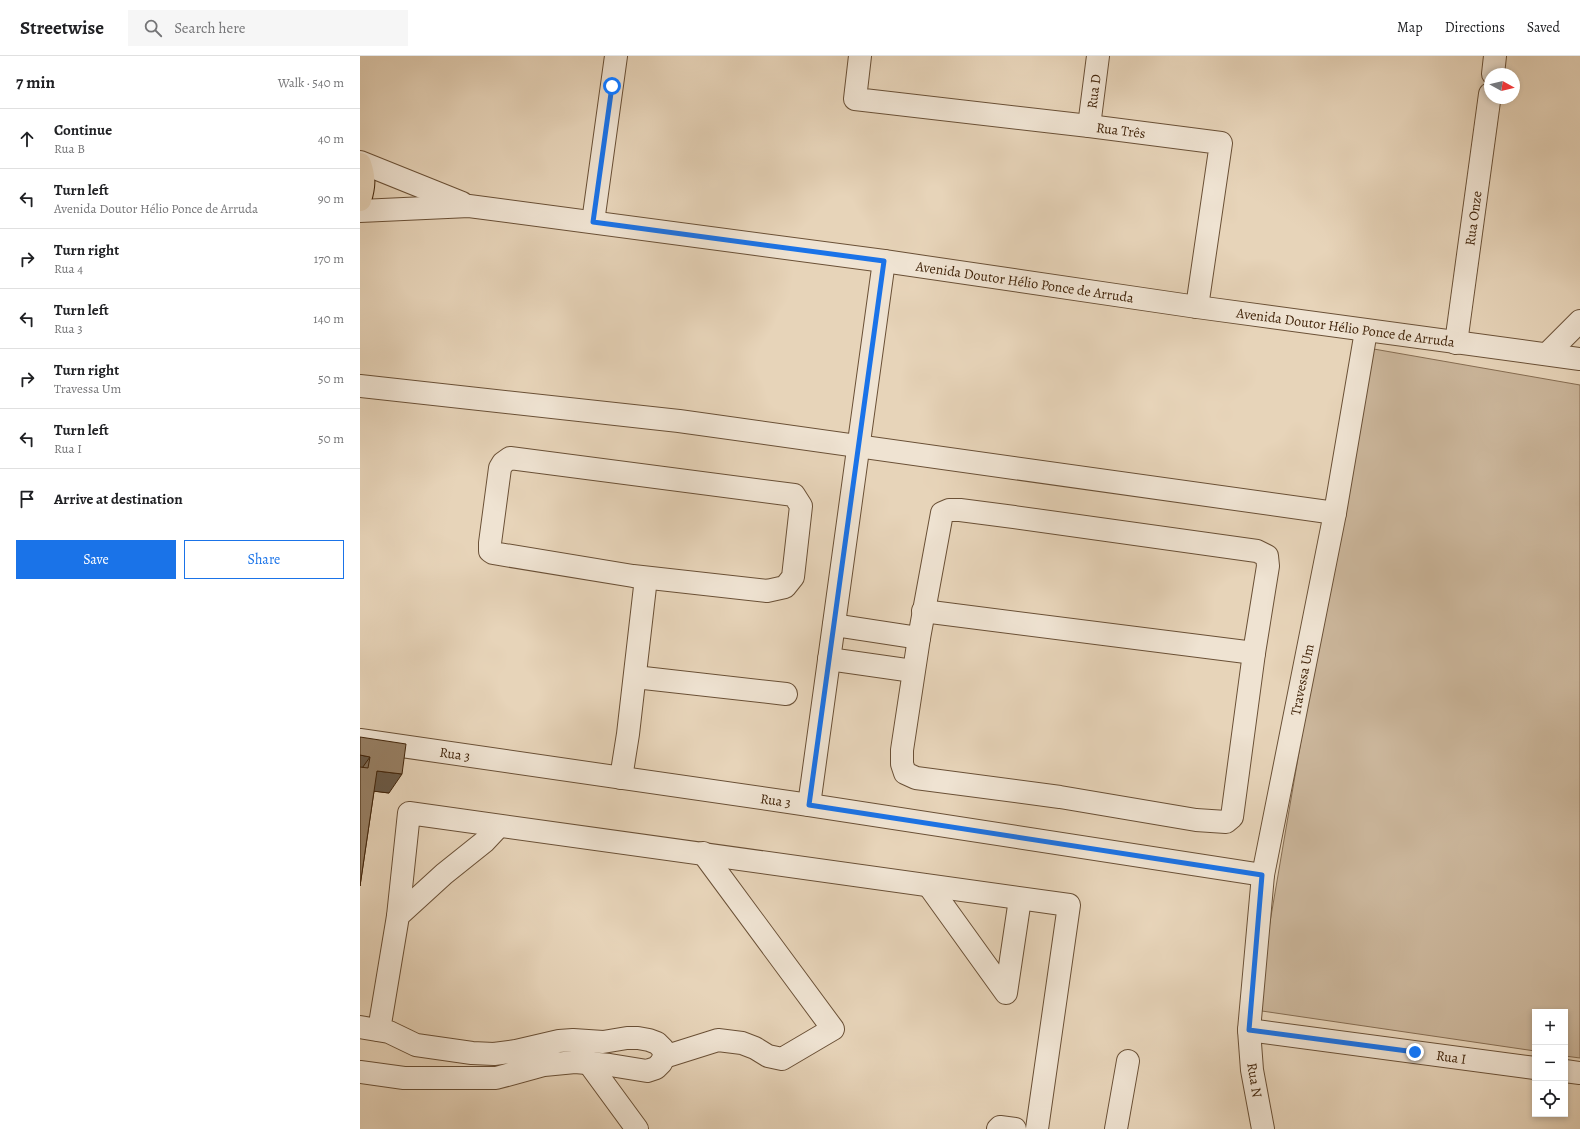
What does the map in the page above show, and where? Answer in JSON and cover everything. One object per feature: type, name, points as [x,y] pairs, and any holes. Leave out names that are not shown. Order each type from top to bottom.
[{"type":"main road","points":[[360,163],[364,174],[364,188],[360,200]]},
{"type":"street","points":[[593,222],[616,56]]},
{"type":"street","name":"Rua Três","points":[[860,56],[855,100],[1089,126],[1221,143],[1197,307]]},
{"type":"street","name":"Rua D","points":[[1089,126],[1098,56]]},
{"type":"street","points":[[1494,68],[1495,56]]},
{"type":"street","name":"Rua Onze","points":[[1456,343],[1489,104]]},
{"type":"street","name":"Avenida Doutor Hélio Ponce de Arruda","points":[[360,163],[469,206]]},
{"type":"street","name":"Avenida Doutor Hélio Ponce de Arruda","points":[[360,211],[469,206],[884,261],[1366,331],[1580,359]]},
{"type":"street","points":[[809,805],[884,261]]},
{"type":"street","points":[[1547,354],[1580,321]]},
{"type":"street","name":"Travessa Um","points":[[1249,1030],[1262,875],[1334,514],[1366,331]]},
{"type":"street","points":[[360,386],[679,421],[1334,514]]},
{"type":"street","points":[[510,458],[781,492],[794,495],[801,506],[793,577],[785,587],[768,591],[646,578],[490,551],[500,468],[503,463],[510,458]]},
{"type":"street","points":[[949,510],[960,510],[1257,551],[1267,556],[1268,566],[1254,653],[1232,817],[1226,822],[1196,820],[1060,797],[916,778],[904,773],[902,764],[902,750],[923,611],[942,513],[949,510]]},
{"type":"street","points":[[621,778],[628,734],[646,578]]},
{"type":"street","points":[[923,611],[1254,653]]},
{"type":"street","points":[[834,625],[919,638]]},
{"type":"street","points":[[829,659],[913,671]]},
{"type":"street","points":[[635,677],[786,694]]},
{"type":"street","name":"Rua 3","points":[[360,740],[809,805],[1262,875]]},
{"type":"street","points":[[664,1057],[663,1049],[657,1043],[638,1038],[627,1038],[603,1042],[573,1040],[559,1041],[516,1051],[494,1054],[472,1053],[416,1045],[389,1032],[370,1028],[398,916],[409,813],[1069,905],[1037,1129]]},
{"type":"street","points":[[398,916],[444,874],[484,842],[498,826]]},
{"type":"street","points":[[360,1072],[404,1078],[496,1078],[552,1064],[575,1062],[610,1065],[647,1071],[656,1068],[664,1057],[718,1040],[742,1043],[755,1048],[768,1056],[782,1059],[833,1029],[703,853]]},
{"type":"street","points":[[929,886],[1006,994],[1020,899]]},
{"type":"street","name":"Rua I","points":[[1249,1030],[1532,1068]]},
{"type":"street","name":"Rua N","points":[[1249,1030],[1252,1070],[1263,1129]]},
{"type":"street","points":[[573,1040],[587,1063],[637,1129]]},
{"type":"street","points":[[404,1078],[411,1068],[415,1058],[416,1045]]},
{"type":"street","points":[[1116,1129],[1128,1060]]},
{"type":"street","points":[[1568,1072],[1580,1073]]},
{"type":"street","points":[[998,1129],[1000,1127],[1015,1129]]},
{"type":"shaded area","points":[[1368,348],[1580,385],[1580,1058],[1568,1056],[1568,1009],[1532,1009],[1532,1051],[1255,1010]]},
{"type":"building","points":[[360,737],[406,744],[402,774],[377,771],[360,886],[360,767],[368,768],[370,757],[360,755]]},
{"type":"route","points":[[612,86],[593,222],[884,261],[809,805],[1262,875],[1249,1030],[1415,1052]]}]
